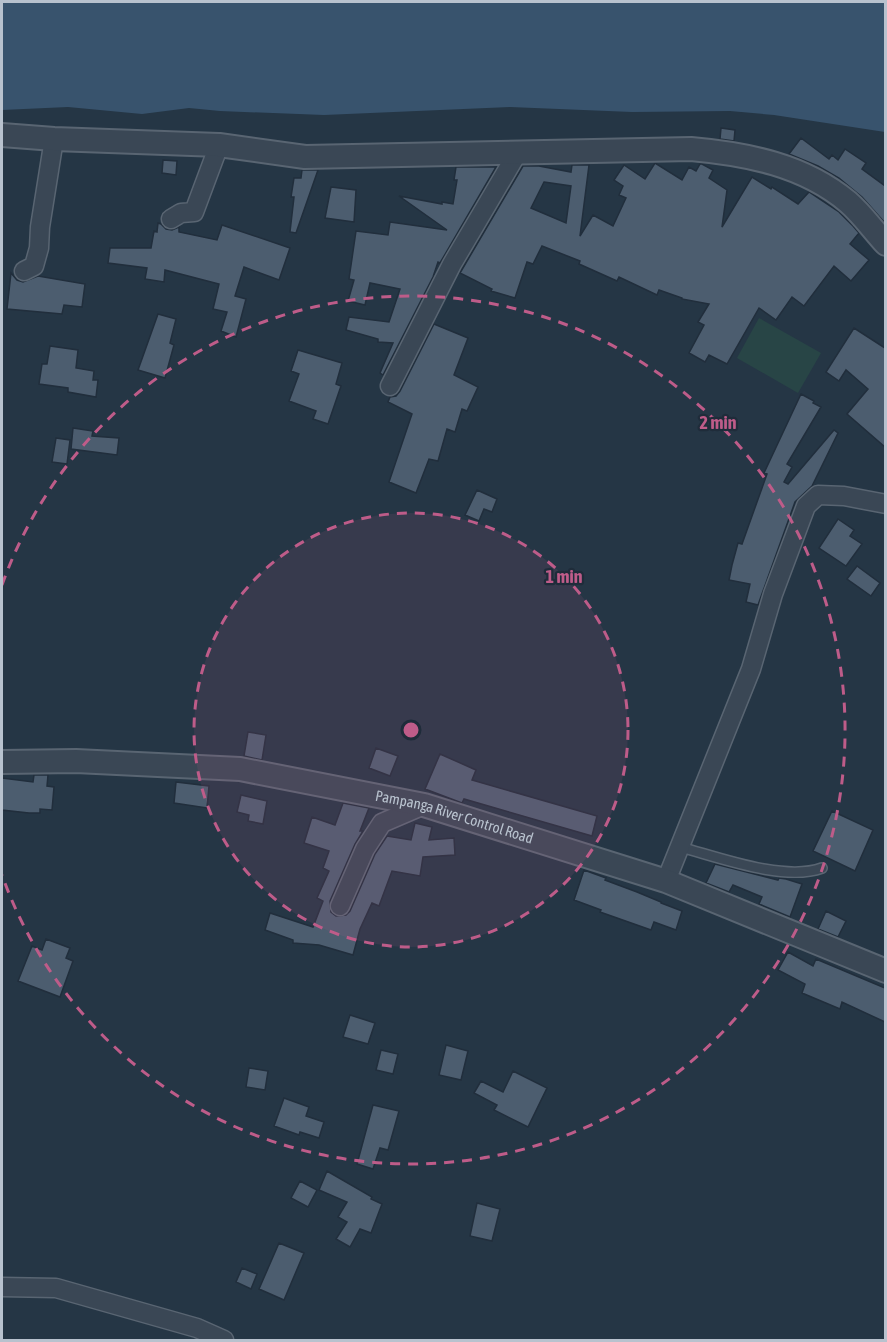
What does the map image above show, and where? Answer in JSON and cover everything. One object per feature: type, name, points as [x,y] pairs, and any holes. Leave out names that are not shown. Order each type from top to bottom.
[{"type":"street","points":[[2,135],[219,145],[305,158],[691,149],[723,152],[753,157],[797,171],[824,184],[849,203],[885,244]]},
{"type":"street","points":[[24,271],[34,266],[39,248],[40,227],[54,139]]},
{"type":"street","points":[[171,219],[181,213],[194,212],[219,145]]},
{"type":"street","points":[[390,386],[452,264],[518,152]]},
{"type":"street","points":[[666,881],[751,669],[773,594],[807,506],[818,495],[844,496],[885,504]]},
{"type":"street","name":"Pampanga River Control Road","points":[[2,762],[76,761],[240,769],[424,805],[666,881],[885,971]]},
{"type":"street","points":[[340,906],[365,849],[382,823],[424,805]]},
{"type":"street","points":[[2,1287],[56,1288],[197,1328],[224,1341]]},
{"type":"lane","points":[[680,847],[772,871],[795,873],[822,868]]},
{"type":"green space","points":[[759,318],[821,353],[798,393],[737,358]]},
{"type":"water","points":[[2,2],[885,2],[885,132],[774,115],[730,111],[632,112],[510,107],[324,115],[189,108],[142,114],[68,107],[2,110]]},
{"type":"building","points":[[721,128],[735,130],[734,141],[720,139]]},
{"type":"building","points":[[801,138],[829,159],[832,155],[838,160],[845,149],[866,163],[862,169],[885,186],[885,223],[862,197],[839,178],[789,154]]},
{"type":"building","points":[[163,160],[177,161],[176,175],[162,173]]},
{"type":"building","points":[[655,163],[682,180],[689,167],[696,171],[702,164],[713,170],[709,178],[727,190],[722,227],[752,177],[798,204],[809,192],[839,212],[853,226],[859,233],[850,244],[869,260],[851,281],[834,266],[804,306],[792,297],[776,320],[759,308],[727,364],[709,355],[705,362],[689,353],[704,325],[698,322],[709,304],[682,299],[659,290],[657,295],[619,277],[617,281],[579,264],[580,261],[542,246],[533,264],[527,262],[515,298],[491,291],[492,289],[460,273],[523,166],[539,166],[571,172],[572,165],[589,165],[580,236],[593,215],[613,226],[626,198],[619,195],[623,186],[614,180],[624,165],[645,179]],"holes":[[[544,182],[571,186],[566,223],[531,208]]]},
{"type":"building","points":[[456,167],[496,167],[440,263],[438,262],[433,277],[383,375],[380,373],[393,343],[378,342],[378,339],[346,330],[349,317],[389,322],[400,289],[370,283],[365,305],[348,301],[354,280],[349,279],[356,231],[388,235],[390,222],[447,230],[399,196],[453,204],[457,180],[454,180]]},
{"type":"building","points":[[302,170],[318,170],[296,233],[290,232],[294,197],[291,197],[294,178],[301,178]]},
{"type":"building","points":[[331,187],[356,190],[354,222],[325,218]]},
{"type":"building","points":[[158,223],[166,229],[172,230],[179,227],[179,232],[217,240],[222,225],[290,248],[279,280],[244,267],[235,296],[246,299],[236,337],[221,331],[227,312],[213,309],[219,284],[165,270],[164,282],[145,279],[147,268],[108,263],[110,248],[151,248]]},
{"type":"building","points":[[11,273],[17,280],[23,282],[38,276],[85,284],[82,307],[64,305],[62,314],[7,309]]},
{"type":"building","points":[[158,314],[176,319],[170,343],[174,345],[165,378],[138,370]]},
{"type":"building","points":[[434,324],[468,338],[454,375],[478,387],[467,411],[462,409],[455,432],[447,429],[438,461],[429,459],[416,493],[389,482],[412,414],[388,402],[390,397],[396,396],[400,391]]},
{"type":"building","points":[[854,328],[885,348],[885,447],[847,414],[868,389],[846,370],[839,381],[826,372]]},
{"type":"building","points":[[50,346],[78,350],[76,368],[94,371],[93,380],[98,380],[96,397],[68,392],[68,388],[39,384],[42,364],[47,364]]},
{"type":"building","points":[[298,350],[342,363],[336,384],[341,386],[328,424],[313,419],[316,411],[289,401],[299,374],[291,371]]},
{"type":"building","points":[[801,394],[821,407],[787,464],[792,467],[784,482],[788,484],[834,430],[838,433],[812,486],[795,502],[758,605],[746,602],[750,584],[729,580],[732,565],[738,543],[742,544],[767,474],[764,473]]},
{"type":"building","points":[[73,428],[93,431],[92,436],[119,438],[117,455],[71,449]]},
{"type":"building","points":[[56,438],[70,440],[67,464],[52,462]]},
{"type":"building","points":[[477,490],[497,499],[492,512],[484,509],[479,521],[465,515]]},
{"type":"building","points":[[838,519],[854,530],[850,536],[862,544],[846,566],[819,548]]},
{"type":"building","points":[[857,566],[880,583],[871,596],[847,579]]},
{"type":"building","points":[[248,732],[266,735],[262,760],[244,756]]},
{"type":"building","points":[[376,748],[398,756],[390,776],[369,768]]},
{"type":"building","points":[[440,754],[476,770],[472,780],[597,816],[592,836],[464,799],[462,803],[425,789]]},
{"type":"building","points":[[34,775],[48,775],[47,786],[54,787],[52,810],[40,809],[40,813],[29,813],[2,810],[2,778],[33,782]]},
{"type":"building","points":[[176,782],[209,786],[207,808],[174,803]]},
{"type":"building","points":[[241,795],[267,801],[263,824],[248,821],[249,815],[237,812]]},
{"type":"building","points":[[343,803],[369,808],[360,831],[363,831],[330,901],[331,912],[336,916],[346,915],[350,911],[375,854],[387,836],[411,840],[415,823],[432,827],[429,840],[454,838],[455,855],[423,857],[420,876],[392,871],[379,906],[372,903],[360,929],[353,955],[319,945],[293,943],[293,940],[265,930],[270,913],[313,927],[323,901],[317,898],[329,871],[323,868],[329,851],[304,843],[312,817],[335,825]]},
{"type":"building","points":[[832,811],[873,830],[855,871],[813,851]]},
{"type":"building","points":[[715,864],[802,884],[790,917],[759,904],[762,897],[733,885],[729,892],[706,883]]},
{"type":"building","points":[[584,870],[682,911],[676,930],[654,922],[651,930],[574,900]]},
{"type":"building","points":[[826,911],[846,921],[838,937],[818,929]]},
{"type":"building","points":[[46,939],[70,948],[66,958],[73,961],[60,997],[18,981],[32,946],[42,950]]},
{"type":"building","points":[[788,952],[813,966],[816,959],[885,988],[885,1022],[842,1002],[840,1009],[802,993],[805,984],[778,970]]},
{"type":"building","points":[[350,1015],[375,1023],[368,1044],[343,1037]]},
{"type":"building","points":[[446,1045],[468,1051],[461,1080],[439,1075]]},
{"type":"building","points":[[381,1050],[398,1054],[393,1074],[376,1070]]},
{"type":"building","points":[[249,1068],[268,1071],[265,1090],[246,1087]]},
{"type":"building","points":[[513,1071],[547,1088],[528,1127],[494,1110],[497,1105],[474,1093],[481,1081],[503,1092]]},
{"type":"building","points":[[284,1098],[309,1107],[306,1116],[324,1122],[319,1138],[300,1132],[299,1135],[274,1126]]},
{"type":"building","points":[[373,1105],[399,1111],[388,1150],[380,1148],[373,1169],[357,1164]]},
{"type":"building","points":[[327,1171],[382,1204],[371,1233],[360,1229],[350,1247],[336,1239],[347,1222],[338,1217],[347,1202],[319,1190]]},
{"type":"building","points":[[300,1181],[317,1190],[308,1207],[291,1198]]},
{"type":"building","points":[[477,1203],[500,1209],[492,1241],[470,1236]]},
{"type":"building","points":[[279,1243],[304,1253],[284,1300],[259,1289]]},
{"type":"building","points":[[242,1268],[257,1274],[251,1289],[236,1282]]}]
